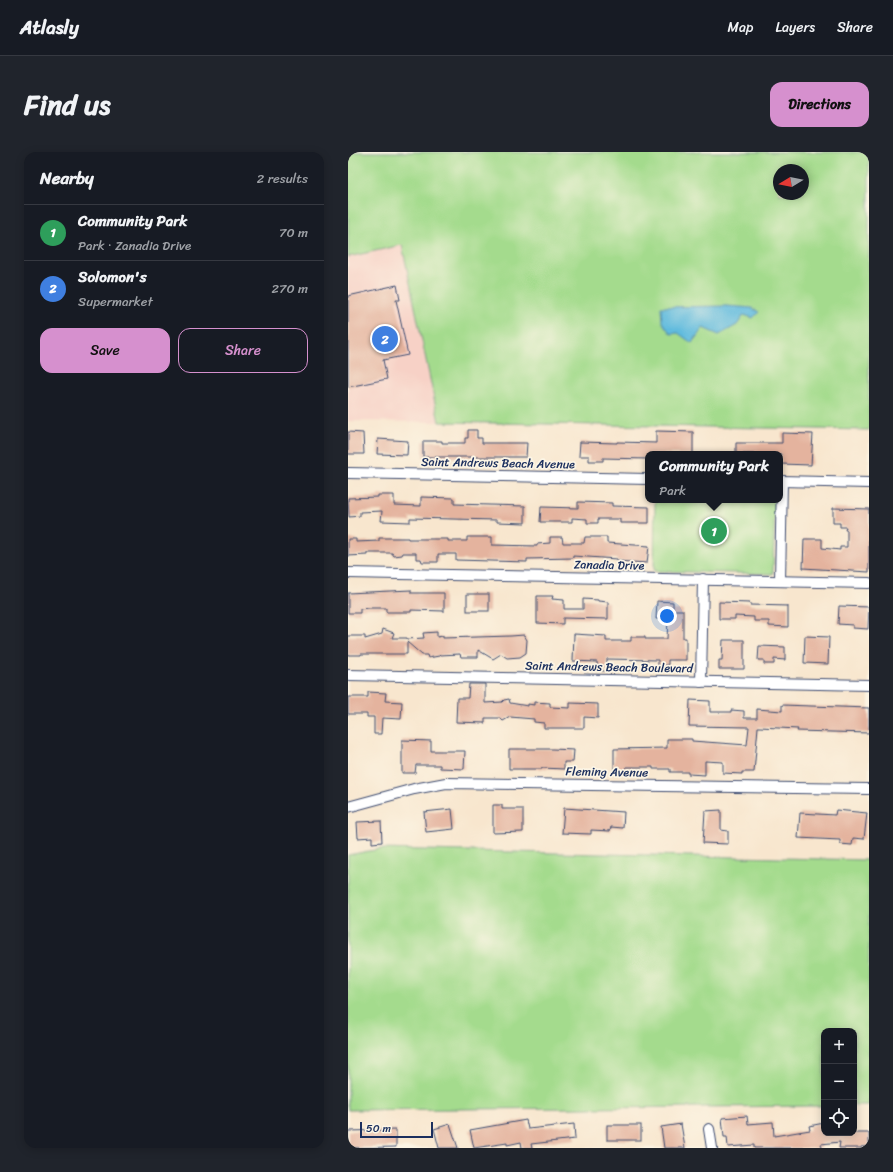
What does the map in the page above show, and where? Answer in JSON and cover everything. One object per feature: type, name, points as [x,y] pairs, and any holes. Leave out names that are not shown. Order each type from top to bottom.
[{"type":"street","name":"Saint Andrews Beach Avenue","points":[[348,473],[645,479]]},
{"type":"street","points":[[783,481],[869,483]]},
{"type":"street","points":[[780,581],[781,503]]},
{"type":"street","name":"Zanadia Drive","points":[[348,572],[869,583]]},
{"type":"street","points":[[701,682],[703,580]]},
{"type":"street","name":"Saint Andrews Beach Boulevard","points":[[348,675],[869,685]]},
{"type":"street","name":"Fleming Avenue","points":[[348,807],[414,789],[446,783],[869,789]]},
{"type":"street","points":[[709,1128],[712,1148]]},
{"type":"shaded area","points":[[402,245],[439,422],[348,421],[348,257]]},
{"type":"green space","points":[[348,152],[869,152],[869,430],[439,422],[402,245],[348,257]]},
{"type":"green space","points":[[655,503],[775,503],[773,574],[654,571]]},
{"type":"green space","points":[[380,849],[869,860],[869,1105],[857,1105],[857,1028],[821,1028],[821,1106],[348,1110],[348,855]]},
{"type":"water","points":[[727,306],[752,308],[759,312],[753,318],[744,315],[737,325],[719,335],[703,328],[692,343],[678,333],[671,334],[662,322],[661,307]]},
{"type":"building","points":[[397,285],[400,300],[396,300],[408,355],[383,360],[387,379],[348,387],[348,296]]},
{"type":"building","points":[[468,430],[477,430],[477,438],[482,438],[482,443],[527,443],[526,457],[423,457],[423,441],[465,443],[465,438],[468,438]]},
{"type":"building","points":[[656,431],[693,432],[693,451],[645,451],[645,459],[603,458],[603,461],[589,461],[589,456],[579,456],[580,442],[656,443]]},
{"type":"building","points":[[348,432],[363,433],[364,454],[348,454]]},
{"type":"building","points":[[782,433],[813,434],[811,465],[783,464],[783,451],[736,451],[736,443],[782,443]]},
{"type":"building","points":[[378,439],[408,441],[407,455],[377,454]]},
{"type":"building","points":[[378,495],[394,495],[394,505],[421,506],[421,497],[454,498],[454,504],[525,506],[525,523],[497,522],[497,520],[410,518],[410,522],[381,521],[382,511],[360,512],[360,516],[349,517],[348,498],[378,497]]},
{"type":"building","points":[[578,502],[612,503],[612,506],[649,507],[649,523],[620,523],[620,519],[598,519],[598,523],[587,523],[587,519],[572,518],[572,522],[540,522],[541,507],[578,508]]},
{"type":"building","points":[[833,508],[869,509],[869,572],[803,568],[804,539],[822,539],[822,548],[840,550],[840,547],[847,547],[846,527],[840,527],[840,523],[833,523]]},
{"type":"building","points":[[467,537],[492,537],[492,545],[537,546],[537,544],[550,543],[550,537],[562,537],[563,543],[584,543],[585,537],[607,537],[607,543],[649,546],[647,563],[573,556],[573,558],[527,559],[527,562],[456,560],[456,554],[438,554],[438,562],[422,562],[421,559],[416,559],[416,553],[403,553],[402,555],[394,556],[392,553],[367,553],[367,555],[348,556],[348,539],[356,539],[356,542],[379,541],[379,538],[448,539],[448,541],[467,541]]},
{"type":"building","points":[[411,590],[411,593],[444,593],[444,611],[411,610],[411,612],[386,612],[386,608],[369,608],[360,609],[360,613],[348,613],[348,593]]},
{"type":"building","points":[[467,594],[489,594],[489,611],[467,611]]},
{"type":"building","points":[[537,596],[553,596],[552,599],[564,600],[564,609],[583,609],[583,599],[608,602],[608,619],[563,618],[563,624],[537,623]]},
{"type":"building","points":[[657,601],[673,602],[673,610],[683,610],[683,638],[686,638],[686,660],[668,660],[668,665],[658,666],[658,660],[607,659],[607,671],[598,671],[597,662],[573,661],[574,634],[606,636],[606,641],[631,641],[631,637],[645,637],[645,639],[667,639],[668,619],[656,619]]},
{"type":"building","points":[[719,602],[750,603],[750,605],[788,606],[788,627],[769,626],[769,621],[754,621],[754,617],[735,616],[735,619],[719,619]]},
{"type":"building","points":[[839,606],[869,607],[868,629],[853,628],[853,625],[838,624]]},
{"type":"building","points":[[383,629],[394,633],[392,638],[407,639],[424,638],[423,633],[437,632],[437,637],[443,636],[443,638],[524,635],[527,640],[526,653],[520,657],[507,658],[501,654],[493,659],[478,650],[478,657],[461,657],[460,654],[440,655],[428,658],[427,655],[422,655],[407,642],[407,654],[348,655],[348,636],[365,636],[365,639],[382,634]]},
{"type":"building","points":[[805,636],[829,637],[828,664],[804,663]]},
{"type":"building","points":[[723,640],[744,640],[744,669],[719,669],[719,660],[722,660]]},
{"type":"building","points":[[759,646],[785,647],[785,660],[774,659],[774,664],[764,664],[764,660],[758,660]]},
{"type":"building","points":[[469,684],[485,684],[485,703],[502,702],[509,699],[510,703],[528,706],[528,704],[534,705],[534,702],[550,703],[550,707],[570,708],[570,703],[598,704],[598,718],[584,717],[584,728],[544,728],[544,723],[534,722],[534,719],[510,717],[503,721],[500,718],[485,718],[485,723],[456,722],[457,698],[468,698]]},
{"type":"building","points":[[368,692],[386,693],[385,701],[402,702],[401,719],[382,718],[381,734],[374,734],[374,717],[367,717],[367,714],[348,714],[348,697],[368,697]]},
{"type":"building","points":[[690,700],[710,701],[710,712],[731,712],[731,710],[744,711],[744,718],[757,718],[757,709],[782,711],[782,705],[869,708],[869,733],[797,731],[798,729],[758,727],[754,772],[742,772],[742,774],[723,773],[723,762],[705,761],[705,775],[688,774],[688,772],[670,772],[670,769],[653,769],[653,767],[626,767],[626,772],[614,772],[614,749],[667,748],[667,739],[692,739],[692,741],[747,745],[749,727],[689,726]]},
{"type":"building","points":[[402,740],[431,741],[431,751],[465,751],[464,769],[440,768],[440,765],[416,765],[415,773],[402,773]]},
{"type":"building","points":[[509,749],[574,750],[573,762],[564,762],[564,769],[509,769]]},
{"type":"building","points":[[493,805],[502,805],[502,809],[523,809],[523,832],[493,833]]},
{"type":"building","points":[[564,808],[624,812],[623,828],[611,827],[610,831],[591,830],[591,834],[562,833]]},
{"type":"building","points":[[452,809],[454,829],[426,832],[424,812]]},
{"type":"building","points":[[721,810],[721,830],[728,831],[728,844],[703,843],[705,811]]},
{"type":"building","points":[[836,810],[867,813],[864,839],[853,838],[852,845],[840,844],[840,840],[798,838],[800,813],[835,815]]},
{"type":"building","points":[[381,821],[382,842],[372,843],[372,837],[358,838],[357,822]]},
{"type":"building","points":[[747,1116],[748,1124],[773,1122],[774,1136],[810,1130],[809,1126],[821,1124],[821,1136],[857,1136],[857,1133],[869,1133],[869,1146],[861,1148],[839,1148],[840,1142],[821,1144],[822,1147],[817,1148],[754,1148],[754,1145],[728,1147],[727,1137],[724,1137],[722,1118]]},
{"type":"building","points":[[526,1120],[528,1129],[574,1124],[575,1139],[531,1144],[532,1148],[522,1148],[521,1142],[507,1145],[507,1143],[474,1148],[470,1130]]},
{"type":"building","points":[[450,1124],[458,1148],[439,1148],[434,1129]]},
{"type":"building","points":[[681,1124],[685,1148],[664,1148],[661,1127]]},
{"type":"building","points":[[607,1125],[641,1125],[641,1140],[607,1140]]},
{"type":"building","points":[[396,1130],[396,1147],[348,1148],[348,1131]]},
{"type":"place","name":"Solomon's","points":[[385,339]]},
{"type":"place","name":"Community Park","points":[[714,531]]}]
